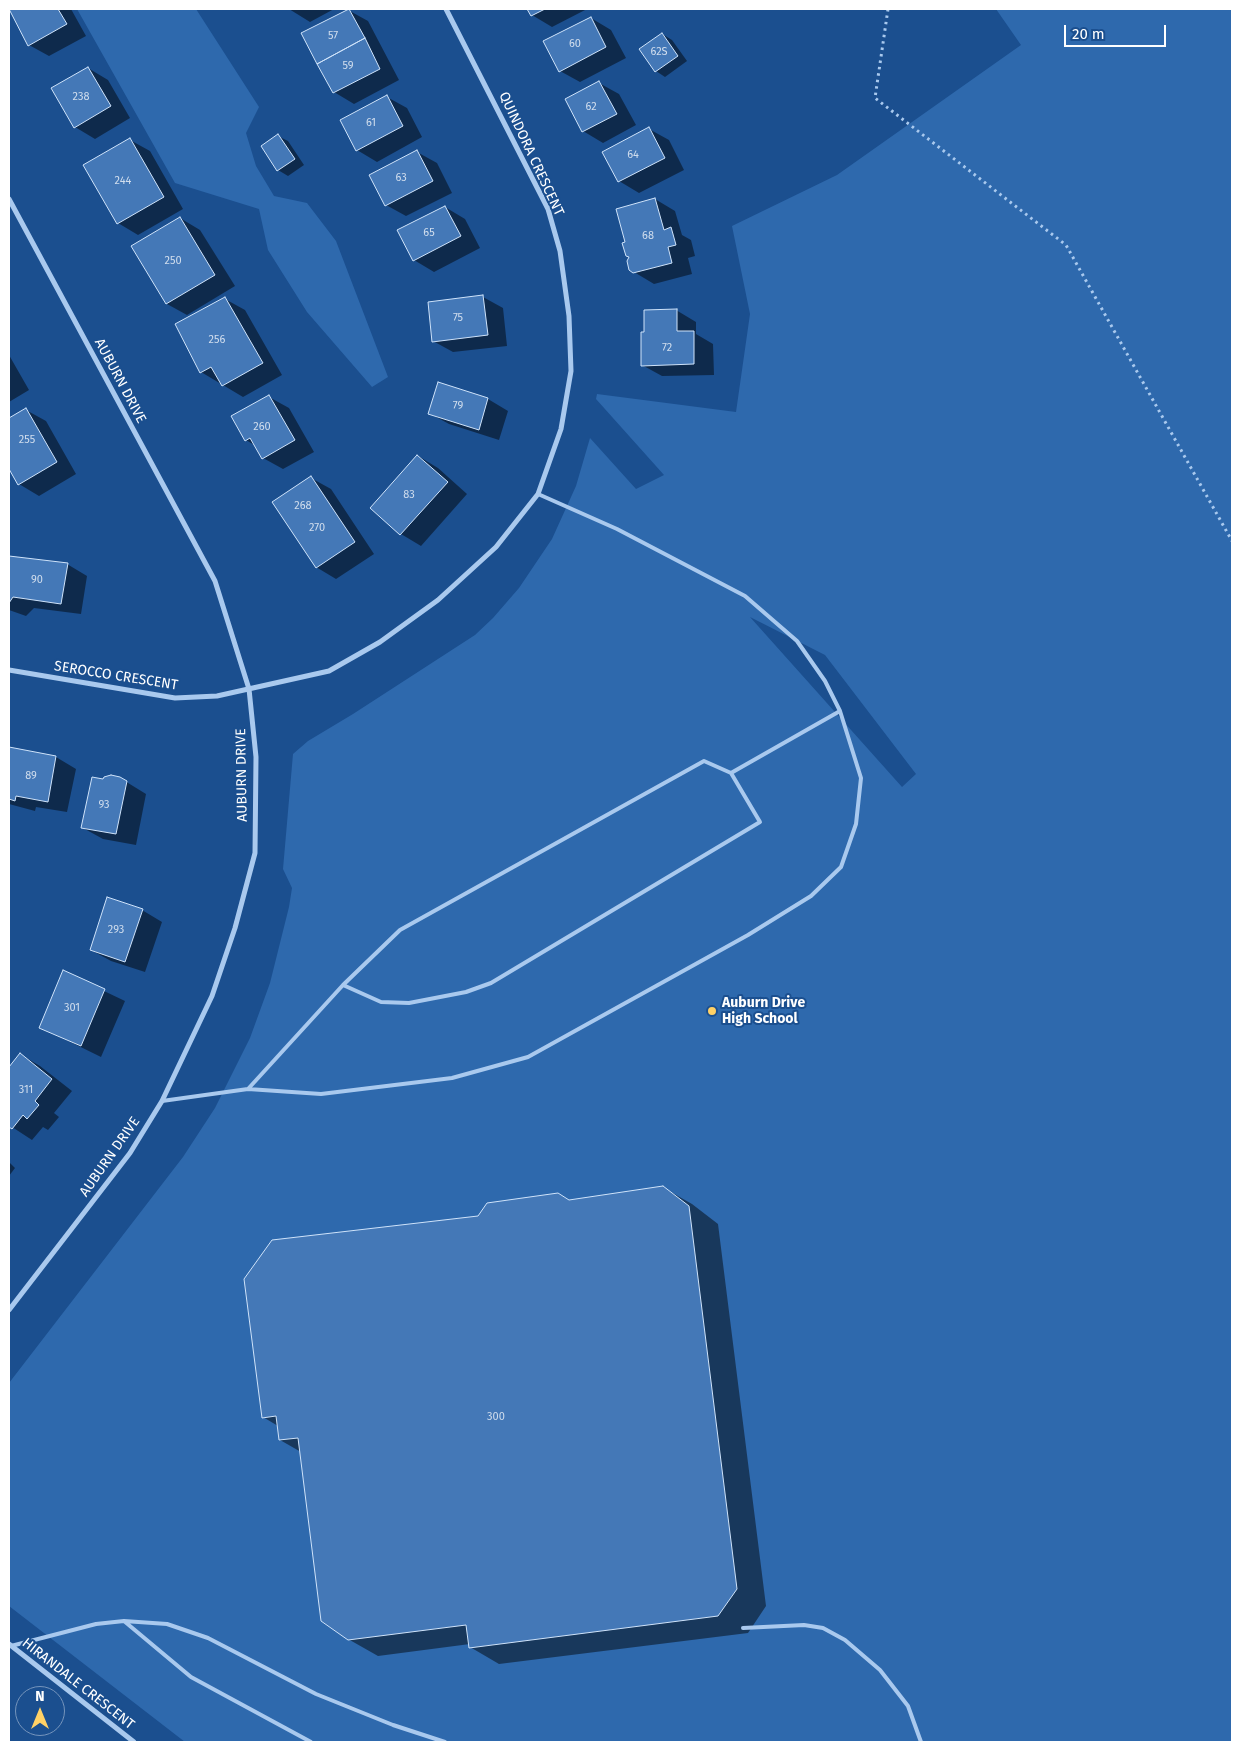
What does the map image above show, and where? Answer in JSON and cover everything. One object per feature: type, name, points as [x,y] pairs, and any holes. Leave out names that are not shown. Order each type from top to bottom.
[{"type":"street","name":"QUINDORA CRESCENT","points":[[249,689],[329,670],[380,642],[438,600],[489,554],[538,494],[561,429],[571,371],[569,316],[560,251],[548,209],[446,9]]},
{"type":"street","name":"AUBURN DRIVE","points":[[9,199],[215,581],[249,689],[256,757],[254,853],[235,928],[212,996],[162,1101],[130,1153],[9,1310]]},
{"type":"street","name":"SEROCCO CRESCENT","points":[[9,670],[175,698],[217,696],[249,689]]},
{"type":"street","name":"HIRANDALE CRESCENT","points":[[10,1645],[134,1742]]},
{"type":"lane","points":[[162,1101],[248,1088],[331,1093],[452,1078],[528,1056],[748,936],[811,896],[841,867],[856,824],[862,778],[840,710],[825,681],[797,641],[745,596],[617,529],[538,494]]},
{"type":"lane","points":[[731,773],[840,710]]},
{"type":"lane","points":[[248,1088],[343,985],[400,930],[704,761],[731,773],[760,822],[491,983],[466,992],[409,1003],[381,1002],[343,985]]},
{"type":"lane","points":[[10,1645],[96,1624],[124,1621],[167,1624],[208,1638],[316,1694],[393,1725],[445,1742]]},
{"type":"lane","points":[[124,1621],[191,1677],[311,1742]]},
{"type":"lane","points":[[743,1628],[804,1625],[823,1628],[845,1640],[880,1670],[908,1706],[919,1734],[920,1742]]},
{"type":"path","points":[[888,9],[875,98],[1066,245],[1232,540]]},
{"type":"shaded area","points":[[77,9],[196,9],[259,107],[246,133],[256,166],[274,196],[307,203],[336,241],[388,377],[372,387],[307,312],[268,250],[259,209],[175,183]]},
{"type":"shaded area","name":"Auburn Drive High School","points":[[996,9],[1232,9],[1232,1742],[185,1742],[9,1606],[9,1383],[183,1157],[215,1108],[250,1038],[270,983],[292,888],[283,869],[293,754],[308,741],[475,635],[493,618],[519,588],[552,539],[576,486],[590,438],[636,489],[664,475],[596,399],[597,394],[736,412],[750,314],[732,226],[837,175],[1021,45]],"holes":[[[750,617],[825,655],[916,774],[902,787]]]},
{"type":"building","points":[[9,9],[58,9],[67,24],[28,46]]},
{"type":"building","points":[[349,9],[365,38],[317,64],[301,33]]},
{"type":"building","points":[[527,9],[545,9],[531,16]]},
{"type":"building","points":[[591,17],[606,47],[559,72],[543,41]]},
{"type":"building","points":[[662,33],[678,56],[655,72],[639,49]]},
{"type":"building","points":[[365,38],[380,69],[333,93],[317,64]]},
{"type":"building","points":[[88,67],[111,106],[74,128],[51,88]]},
{"type":"building","points":[[599,81],[617,114],[582,132],[565,99]]},
{"type":"building","points":[[387,95],[403,126],[356,151],[340,120]]},
{"type":"building","points":[[649,127],[665,158],[618,182],[602,152]]},
{"type":"building","points":[[278,134],[295,159],[277,171],[261,146]]},
{"type":"building","points":[[130,138],[164,197],[117,224],[83,165]]},
{"type":"building","points":[[417,150],[433,181],[385,206],[369,175]]},
{"type":"building","points":[[655,198],[664,230],[671,227],[676,245],[668,247],[672,263],[633,273],[629,270],[627,261],[629,257],[626,256],[622,243],[625,242],[616,209]]},
{"type":"building","points":[[445,206],[461,236],[413,261],[397,230]]},
{"type":"building","points":[[180,217],[215,275],[166,304],[131,246]]},
{"type":"building","points":[[483,295],[488,335],[432,342],[428,302]]},
{"type":"building","points":[[225,297],[263,363],[222,386],[211,367],[200,373],[175,324]]},
{"type":"building","points":[[677,309],[677,331],[694,331],[694,364],[641,366],[641,332],[644,332],[644,310]]},
{"type":"building","points":[[438,382],[488,398],[479,430],[428,414]]},
{"type":"building","points":[[269,395],[295,440],[262,459],[250,438],[245,441],[231,416]]},
{"type":"building","points":[[26,408],[57,462],[18,485],[9,469],[9,418]]},
{"type":"building","points":[[417,455],[448,482],[400,535],[370,508]]},
{"type":"building","points":[[311,476],[355,542],[316,568],[272,502]]},
{"type":"building","points":[[9,556],[68,563],[61,604],[13,597],[9,603]]},
{"type":"building","points":[[9,747],[56,756],[48,802],[16,796],[15,801],[9,799]]},
{"type":"building","points":[[111,775],[127,781],[116,834],[81,828],[92,777],[103,779]]},
{"type":"building","points":[[107,897],[143,909],[125,962],[90,950]]},
{"type":"building","points":[[63,970],[105,989],[81,1046],[39,1028]]},
{"type":"building","points":[[20,1053],[52,1079],[35,1101],[39,1105],[27,1119],[23,1115],[12,1129],[9,1127],[9,1067]]},
{"type":"building","points":[[663,1186],[689,1206],[737,1589],[718,1616],[469,1648],[466,1625],[348,1640],[321,1621],[298,1438],[279,1440],[276,1416],[262,1418],[244,1279],[272,1240],[478,1216],[487,1203],[558,1193],[569,1200]]},
{"type":"place","name":"Auburn Drive High School","points":[[712,1011]]}]
